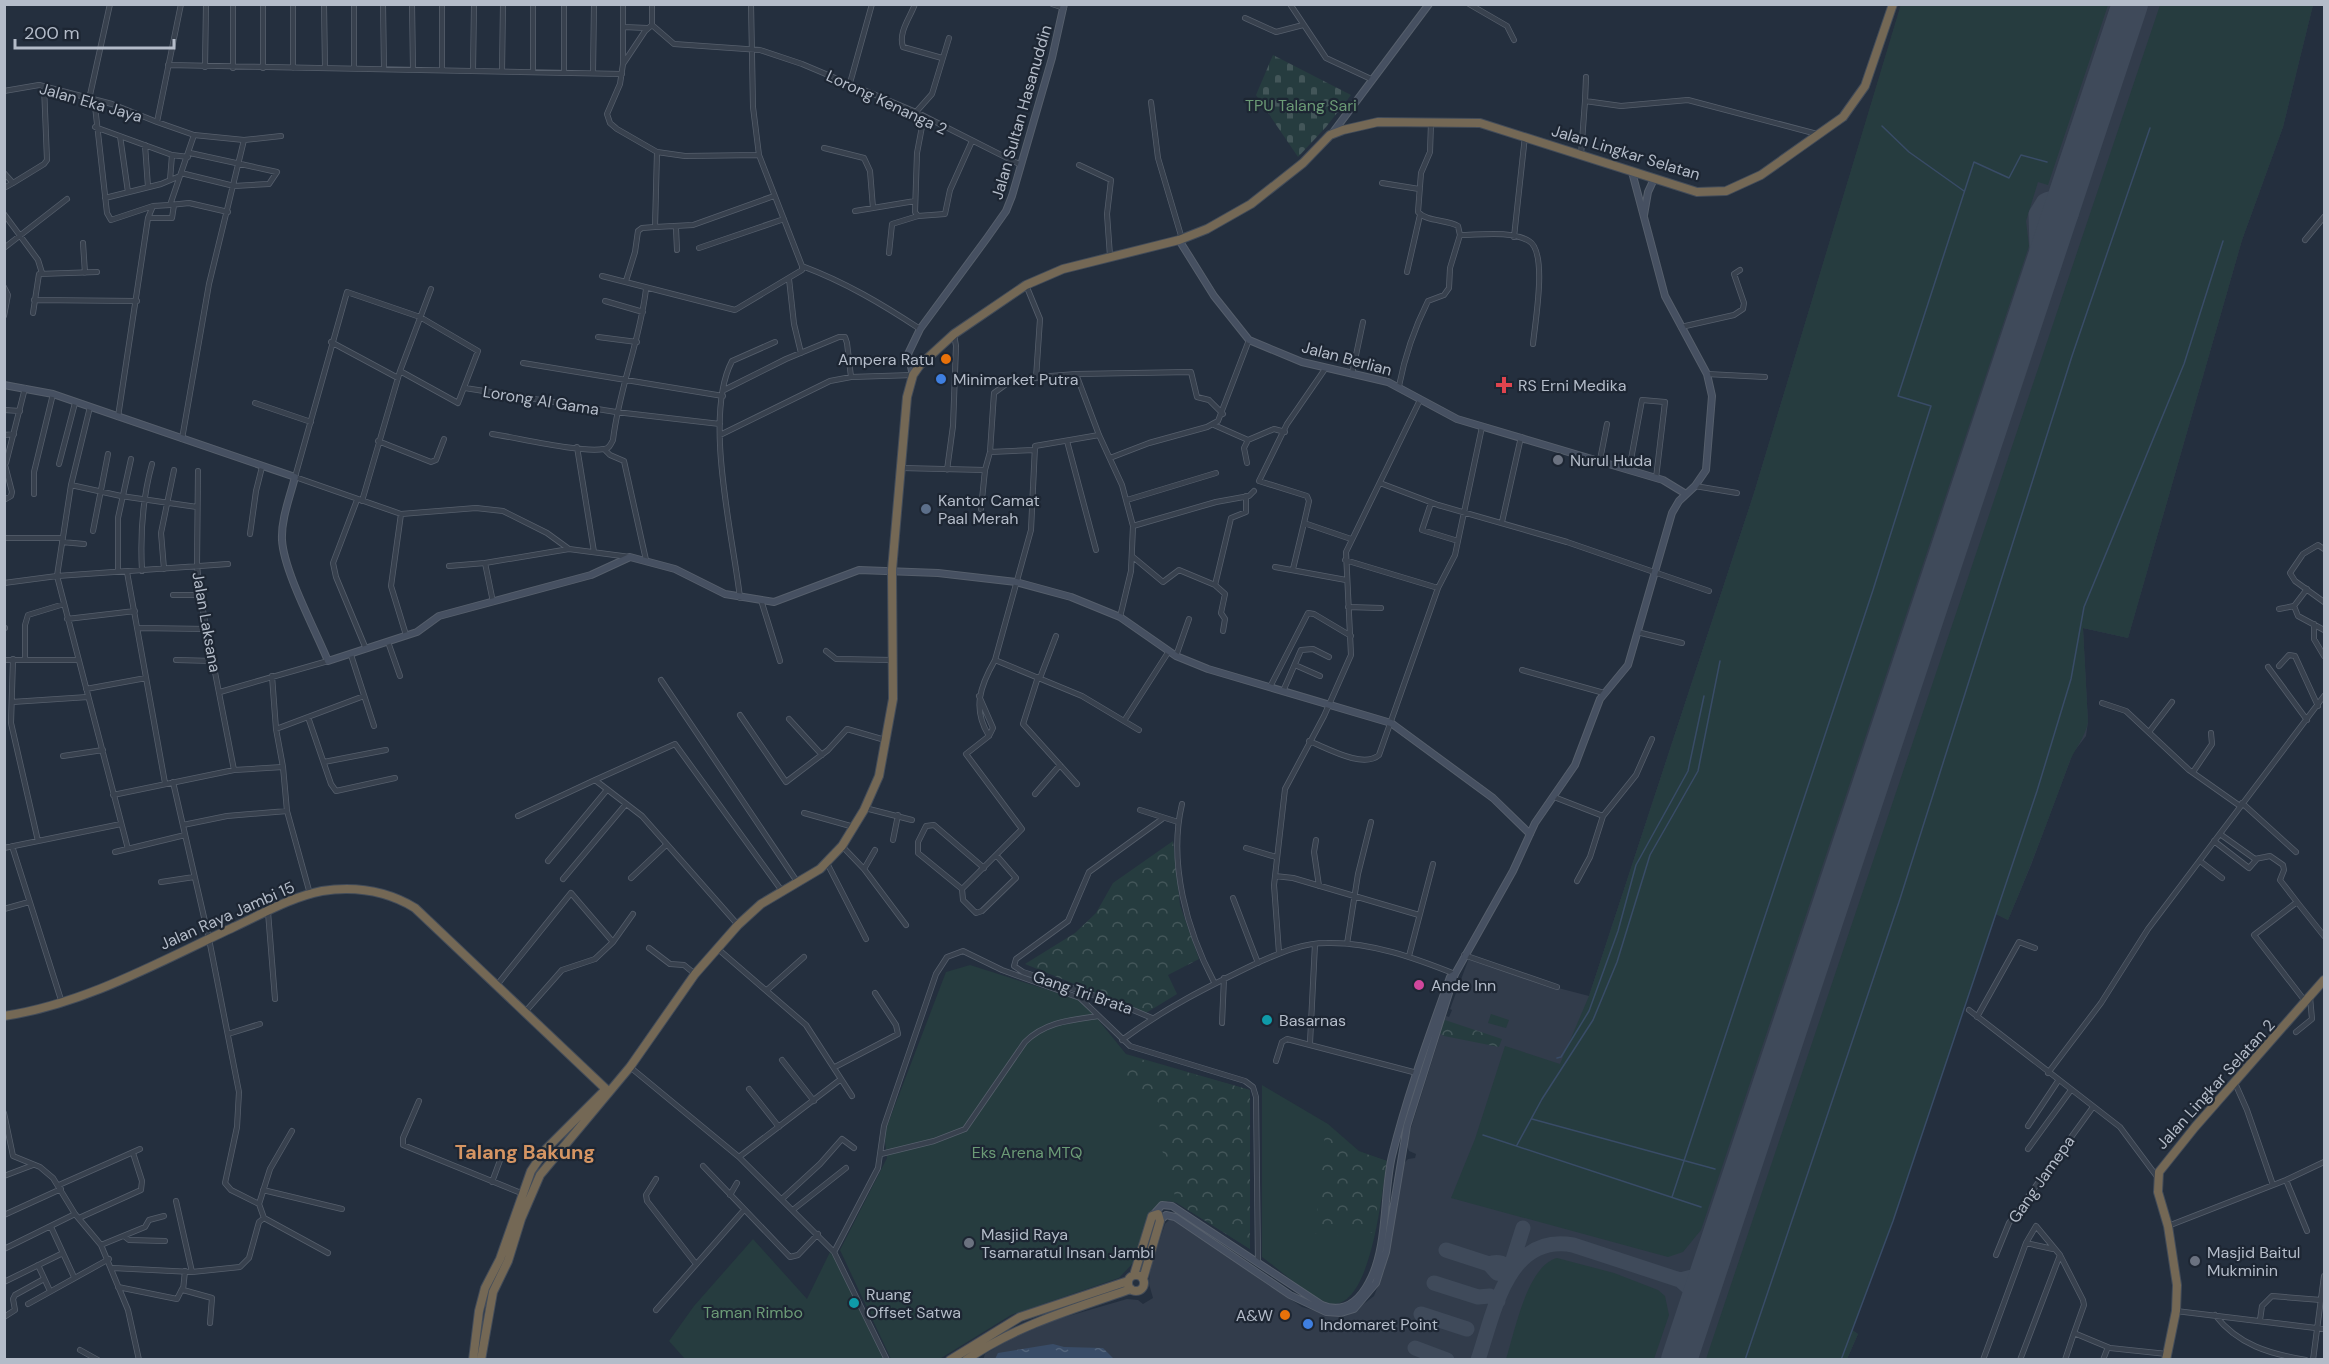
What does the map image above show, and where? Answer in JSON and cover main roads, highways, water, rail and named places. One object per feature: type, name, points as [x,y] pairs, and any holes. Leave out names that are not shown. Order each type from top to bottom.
[{"type":"highway","name":"Jalan Lingkar Selatan","points":[[610,1088],[630,1067],[695,974],[738,925],[761,904],[827,863],[843,846],[865,808],[879,776],[888,741],[893,699],[892,570],[907,397],[913,375],[954,334],[1026,285],[1063,269],[1181,239],[1246,207],[1303,163],[1330,135],[1378,122],[1480,123],[1696,192],[1726,191],[1761,175],[1843,117],[1865,86],[1893,4]]},
{"type":"highway","name":"Jalan Raya Jambi 15","points":[[4,1016],[62,1003],[310,894],[355,889],[369,890],[401,899],[437,927],[525,1012],[610,1088]]},
{"type":"highway","name":"Jalan Lingkar Selatan 2","points":[[2167,1357],[2176,1311],[2177,1285],[2168,1227],[2158,1192],[2158,1178],[2163,1165],[2325,980]]},
{"type":"highway","points":[[473,1359],[479,1311],[485,1288],[500,1259],[521,1193],[546,1149],[610,1088]]},
{"type":"highway","points":[[481,1359],[493,1292],[508,1261],[533,1189],[549,1163],[610,1088]]},
{"type":"highway","points":[[1159,1215],[1160,1221],[1142,1288],[1136,1291],[1131,1282],[1152,1216],[1159,1215]]},
{"type":"highway","points":[[950,1359],[1020,1317],[1143,1279]]},
{"type":"highway","points":[[966,1359],[995,1340],[1026,1325],[1131,1282]]},
{"type":"water","points":[[1053,1344],[1064,1347],[1103,1348],[1114,1359],[995,1359],[998,1353]]},
{"type":"waterway","points":[[1882,126],[1909,152],[1964,191]]},
{"type":"waterway","points":[[1745,1360],[1899,902],[2072,356],[2150,128]]},
{"type":"waterway","points":[[1672,1197],[1873,590],[1931,406],[1898,396],[1974,162],[2009,178],[2021,155],[2047,162]]},
{"type":"waterway","points":[[1841,1360],[1893,1221],[2037,791],[2071,679],[2084,607],[2184,364],[2223,241]]},
{"type":"waterway","points":[[1517,1145],[1542,1099],[1593,1020],[1617,962],[1650,855],[1698,771],[1720,661]]},
{"type":"waterway","points":[[1557,1058],[1561,1057],[1589,1011],[1618,931],[1636,865],[1688,771],[1704,696]]},
{"type":"waterway","points":[[1532,1119],[1715,1169]]},
{"type":"waterway","points":[[1483,1135],[1701,1207]]},
{"type":"place","name":"Ampera Ratu","points":[[946,359]]},
{"type":"place","name":"Minimarket Putra","points":[[941,379]]},
{"type":"place","name":"RS Erni Medika","points":[[1504,385]]},
{"type":"place","name":"Nurul Huda","points":[[1558,460]]},
{"type":"place","name":"Kantor Camat Paal Merah","points":[[926,509]]},
{"type":"place","name":"Ande Inn","points":[[1419,985]]},
{"type":"place","name":"Basarnas","points":[[1267,1020]]},
{"type":"place","name":"Masjid Raya Tsamaratul Insan Jambi","points":[[969,1243]]},
{"type":"place","name":"Masjid Baitul Mukminin","points":[[2195,1261]]},
{"type":"place","name":"Ruang Offset Satwa","points":[[854,1303]]},
{"type":"place","name":"A&W","points":[[1285,1315]]},
{"type":"place","name":"Indomaret Point","points":[[1308,1324]]},
{"type":"district","name":"Talang Bakung","points":[[525,1152]]},
{"type":"park label","name":"TPU Talang Sari","points":[[1301,105]]},
{"type":"park label","name":"Eks Arena MTQ","points":[[1027,1152]]},
{"type":"park label","name":"Taman Rimbo","points":[[753,1312]]}]
